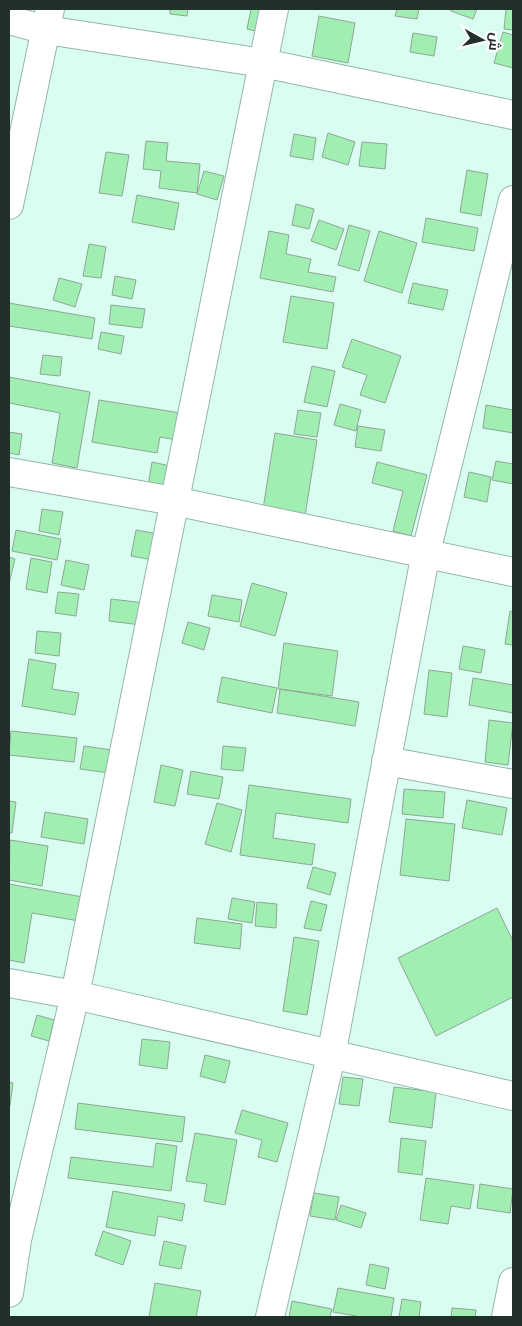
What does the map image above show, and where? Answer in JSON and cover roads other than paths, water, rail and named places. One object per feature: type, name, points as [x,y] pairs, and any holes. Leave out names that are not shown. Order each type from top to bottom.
[{"type":"street","points":[[9,1293],[17,1240],[75,995],[274,9]]},
{"type":"street","points":[[9,205],[48,19]]},
{"type":"street","points":[[9,20],[48,19],[513,114]]},
{"type":"street","points":[[270,1317],[331,1056],[426,552],[513,200]]},
{"type":"street","points":[[9,472],[174,501],[426,552],[513,572]]},
{"type":"street","points":[[386,762],[513,784]]},
{"type":"street","points":[[9,983],[75,995],[331,1056],[513,1096]]},
{"type":"street","points":[[506,1317],[513,1282]]}]
